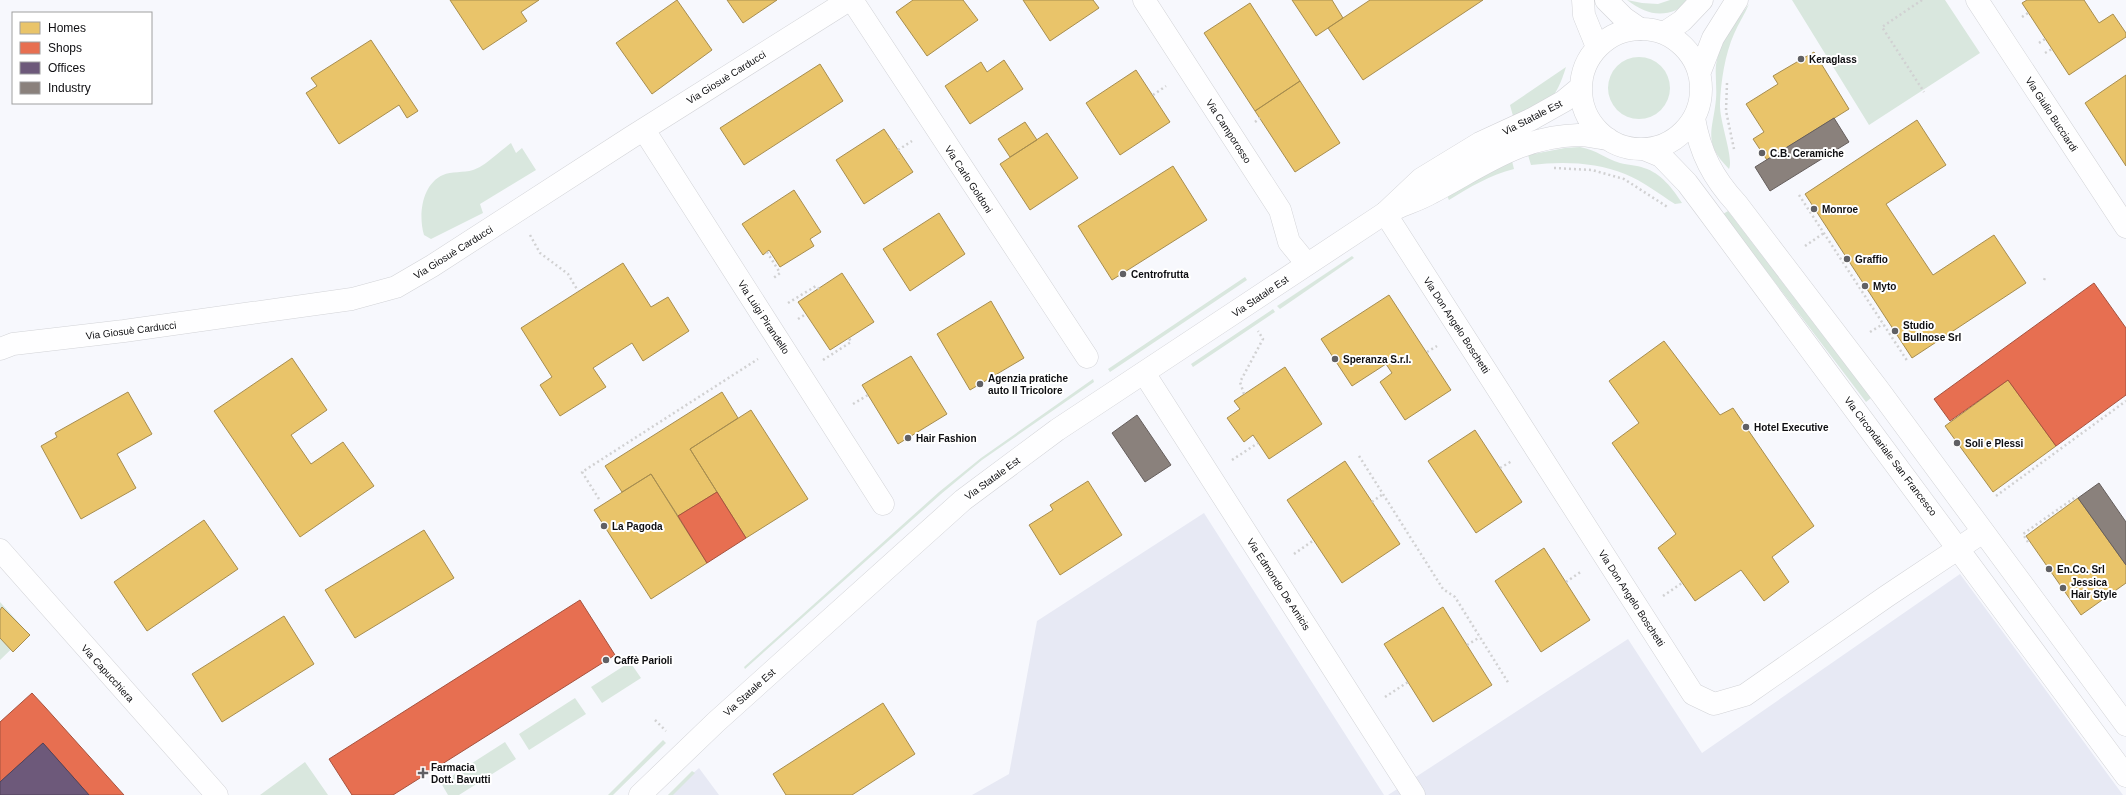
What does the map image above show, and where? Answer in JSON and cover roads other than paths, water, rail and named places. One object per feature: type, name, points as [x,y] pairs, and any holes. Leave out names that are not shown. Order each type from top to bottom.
[{"type":"street","name":"Via Giosuè Carducci","points":[[0,349],[13,344],[124,331],[352,299],[396,287],[432,266],[850,0]]},
{"type":"street","name":"Via Carlo Goldoni","points":[[850,0],[1087,357]]},
{"type":"street","name":"Via Camporosso","points":[[1144,0],[1280,210],[1289,242],[1307,264]]},
{"type":"street","points":[[1583,0],[1584,15],[1597,47]]},
{"type":"street","points":[[1606,0],[1624,18],[1640,28]]},
{"type":"street","points":[[1664,33],[1682,21],[1702,0]]},
{"type":"street","name":"Via Statale Est","points":[[1700,74],[1687,49],[1679,41],[1664,33],[1640,28],[1616,34],[1597,47],[1586,65],[1581,87],[1586,114],[1594,127],[1608,139],[1621,145],[1644,149],[1664,144],[1681,134],[1694,118],[1701,97],[1700,74],[1713,38],[1737,0]]},
{"type":"street","name":"Via Giulio Bucciardi","points":[[1977,0],[2126,227]]},
{"type":"street","name":"Via Statale Est","points":[[640,795],[716,722],[963,500],[1057,430],[1385,213],[1421,179],[1480,143],[1532,119],[1564,101],[1581,87]]},
{"type":"street","points":[[1694,118],[1698,142],[1710,167],[1725,191],[1747,217],[1878,389],[2126,725]]},
{"type":"street","name":"Via Luigi Pirandello","points":[[644,130],[883,504]]},
{"type":"street","name":"Via Statale Est","points":[[1385,213],[1430,194],[1488,160],[1518,146],[1579,135],[1608,139]]},
{"type":"street","name":"Via Circondariale San Francesco","points":[[1644,149],[1661,156],[1701,201],[1959,548],[2126,776]]},
{"type":"street","name":"Via Don Angelo Boschetti","points":[[1385,213],[1693,694],[1714,704],[1745,695],[1983,532]]},
{"type":"street","name":"Via Edmondo De Amicis","points":[[1144,373],[1414,795]]},
{"type":"street","name":"Via Capucchiera","points":[[0,550],[217,795]]},
{"type":"place","name":"Keraglass","points":[[1801,59]]},
{"type":"place","name":"C.B. Ceramiche","points":[[1762,153]]},
{"type":"place","name":"Monroe","points":[[1814,209]]},
{"type":"place","name":"Graffio","points":[[1847,259]]},
{"type":"place","name":"Centrofrutta","points":[[1123,274]]},
{"type":"place","name":"Myto","points":[[1865,286]]},
{"type":"place","name":"Studio Bullnose Srl","points":[[1895,331]]},
{"type":"place","name":"Speranza S.r.l.","points":[[1335,359]]},
{"type":"place","name":"Agenzia pratiche auto Il Tricolore","points":[[980,384]]},
{"type":"place","name":"Hotel Executive","points":[[1746,427]]},
{"type":"place","name":"Hair Fashion","points":[[908,438]]},
{"type":"place","name":"Soli e Plessi","points":[[1957,443]]},
{"type":"place","name":"La Pagoda","points":[[604,526]]},
{"type":"place","name":"En.Co. Srl","points":[[2049,569]]},
{"type":"place","name":"Jessica Hair Style","points":[[2063,588]]},
{"type":"place","name":"Caffè Parioli","points":[[606,660]]},
{"type":"place","name":"Farmacia Dott. Bavutti","points":[[423,773]]}]
